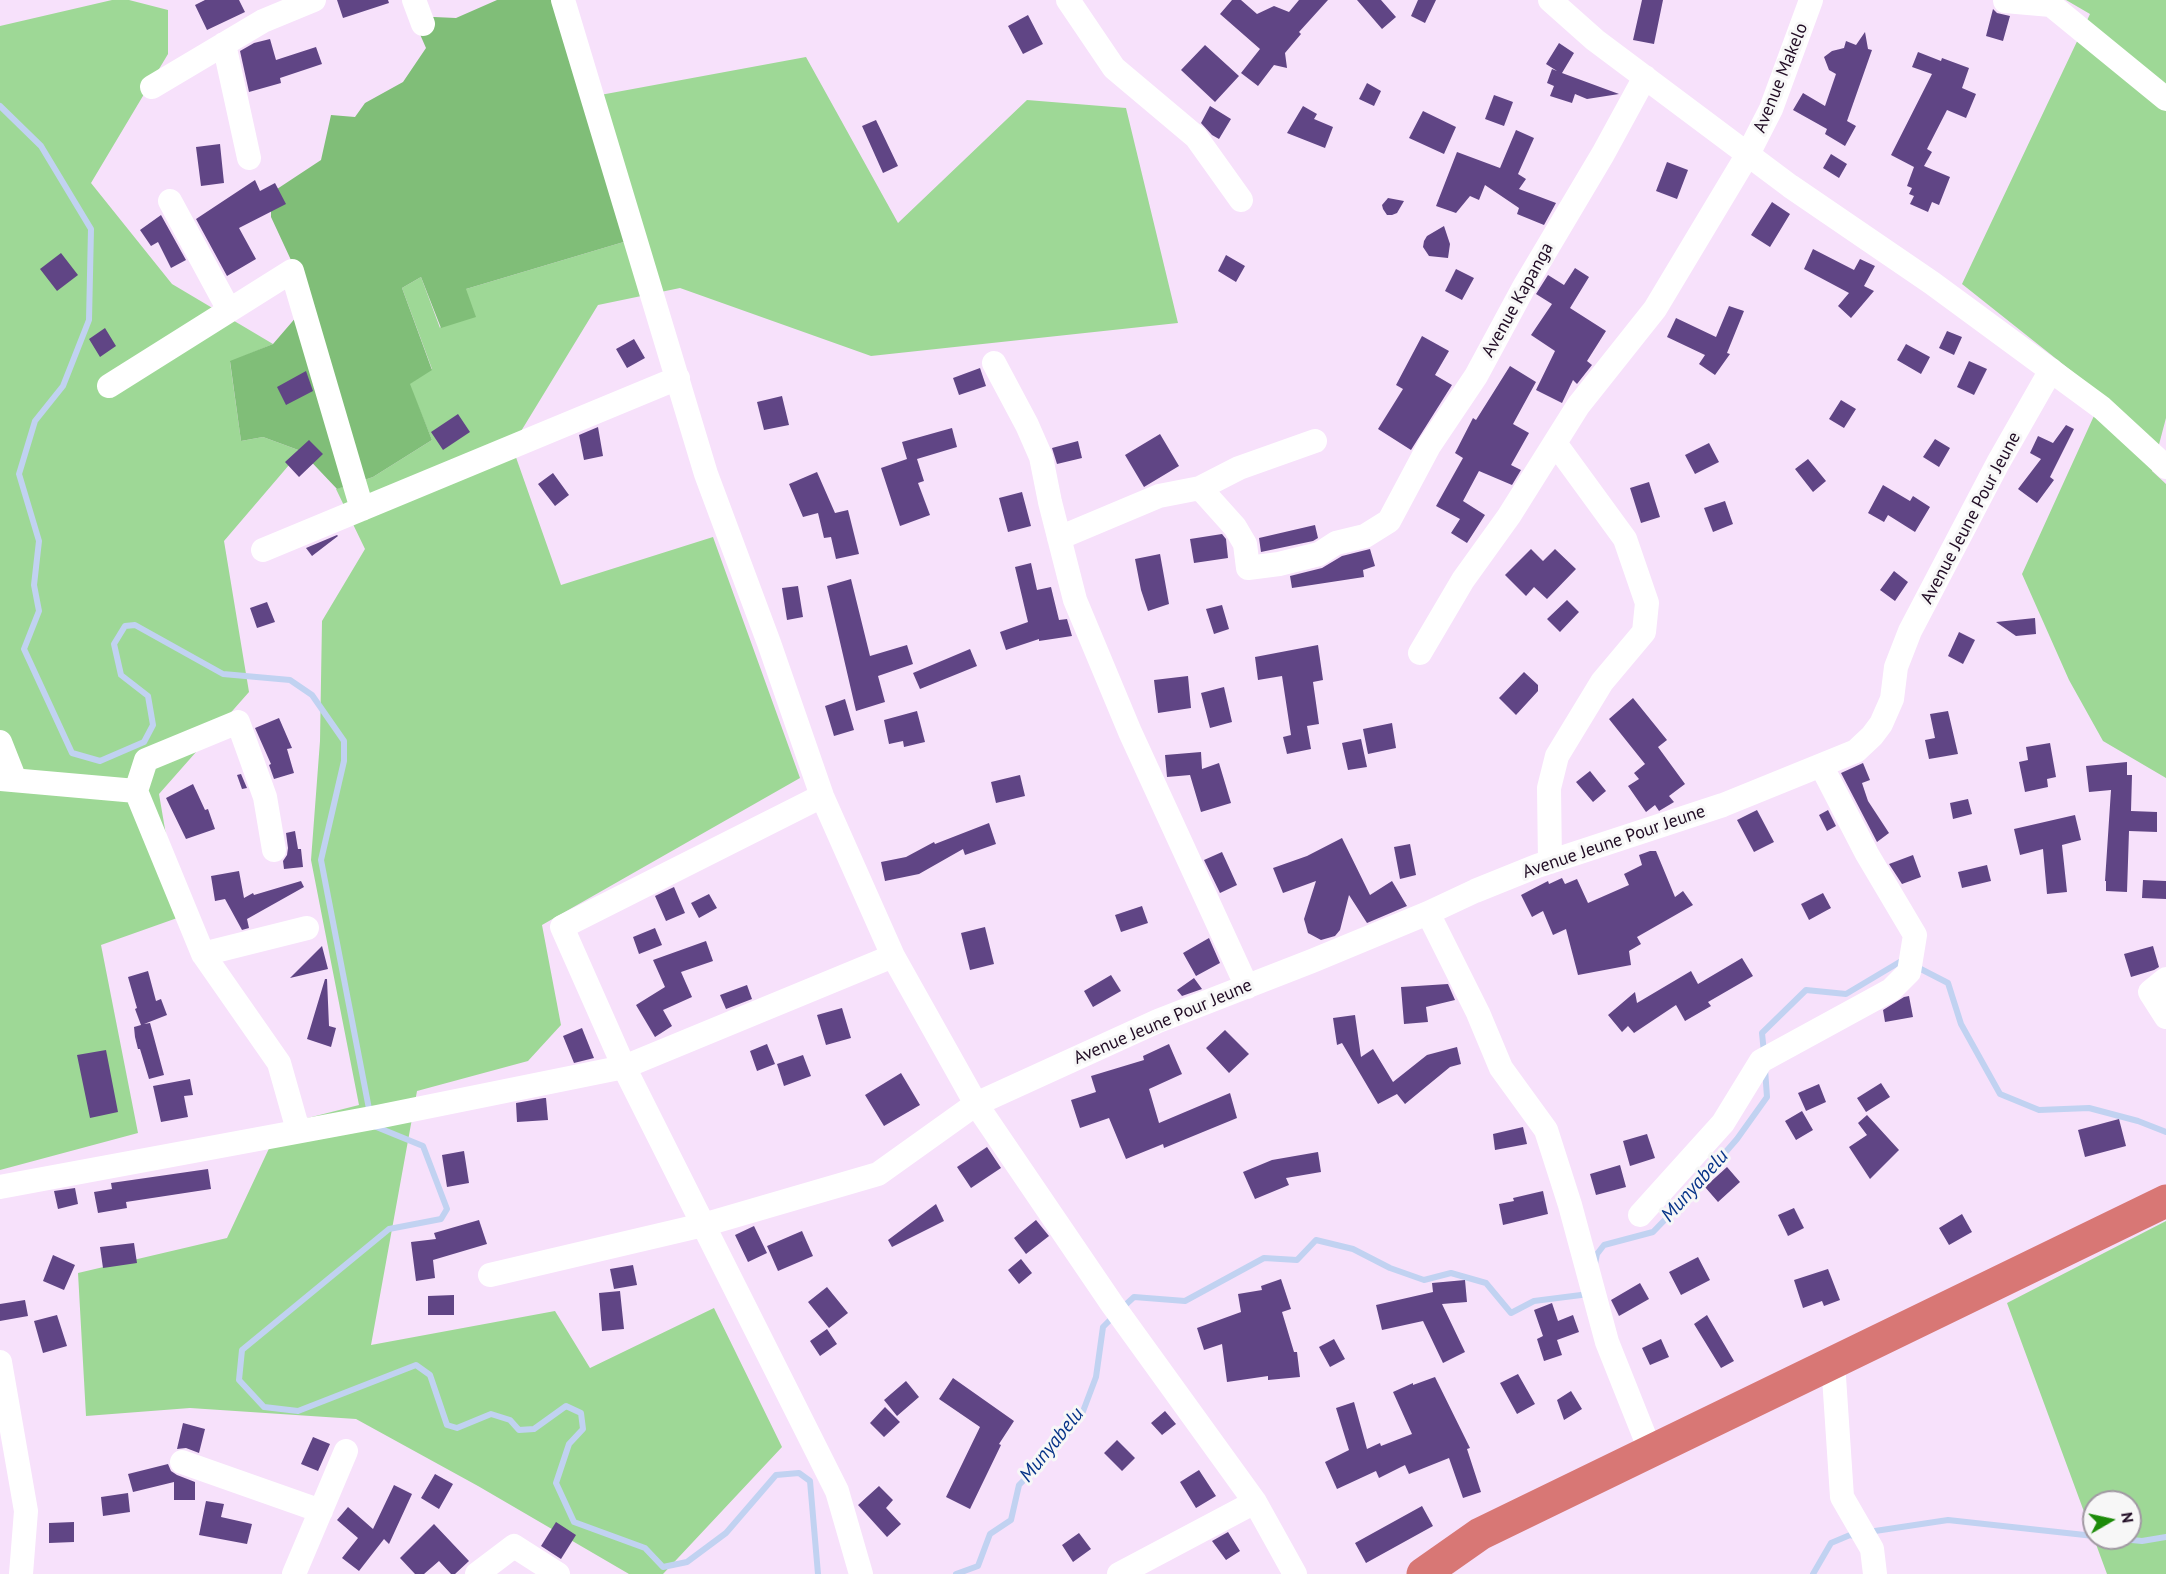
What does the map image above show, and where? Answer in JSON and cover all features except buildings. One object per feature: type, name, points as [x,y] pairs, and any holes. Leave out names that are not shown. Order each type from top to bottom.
[{"type":"highway","points":[[1423,1574],[1480,1534],[2166,1201]]},
{"type":"street","points":[[152,87],[224,44],[259,10],[314,0]]},
{"type":"street","points":[[414,0],[423,24]]},
{"type":"street","points":[[563,0],[706,474],[769,643],[822,796],[892,956],[976,1104],[1119,1313],[1255,1502],[1294,1574]]},
{"type":"street","points":[[1068,0],[1114,68],[1196,137],[1241,200]]},
{"type":"street","points":[[1550,0],[1595,40],[1748,154],[1932,283],[2102,408],[2165,464]]},
{"type":"street","name":"Avenue Makelo","points":[[1420,653],[1463,580],[1509,516],[1578,406],[1654,309],[1748,154],[1771,109],[1811,0]]},
{"type":"street","points":[[2005,1],[2051,5],[2166,99]]},
{"type":"street","points":[[224,44],[249,158]]},
{"type":"street","name":"Avenue Kapanga","points":[[1200,488],[1235,527],[1245,544],[1248,568],[1279,564],[1318,554],[1336,543],[1365,536],[1389,521],[1430,446],[1476,376],[1524,287],[1645,77]]},
{"type":"street","points":[[170,201],[229,310]]},
{"type":"street","points":[[109,386],[292,271],[362,509]]},
{"type":"street","points":[[994,363],[1041,457],[1075,600],[1130,732],[1247,987]]},
{"type":"street","name":"Avenue Jeune Pour Jeune","points":[[490,1275],[703,1225],[878,1174],[976,1104],[1158,1021],[1428,913],[1475,891],[1550,862],[1723,805],[1822,767],[1856,751],[1881,724],[1892,699],[1896,667],[1910,631],[1998,464],[2051,370]]},
{"type":"street","points":[[262,550],[678,378]]},
{"type":"street","points":[[1059,538],[1159,496],[1200,488],[1239,468],[1315,441]]},
{"type":"street","points":[[1550,862],[1549,788],[1557,756],[1602,682],[1644,632],[1647,603],[1625,539],[1555,443]]},
{"type":"street","points":[[274,850],[265,797],[238,722],[146,760],[136,791],[203,954],[279,1064],[298,1130]]},
{"type":"street","points":[[0,742],[8,779],[136,791]]},
{"type":"street","points":[[1640,1215],[1723,1123],[1761,1061],[1891,990],[1909,972],[1915,935],[1867,854],[1822,767]]},
{"type":"street","points":[[822,796],[562,927],[624,1067],[837,1491],[861,1574]]},
{"type":"street","points":[[1428,913],[1478,1013],[1501,1068],[1546,1130],[1570,1205],[1607,1342],[1650,1450]]},
{"type":"street","points":[[203,954],[307,928]]},
{"type":"street","points":[[0,1187],[371,1118],[624,1067],[892,956]]},
{"type":"street","points":[[2166,979],[2150,992],[2166,1017]]},
{"type":"street","points":[[0,1362],[26,1510],[21,1574]]},
{"type":"street","points":[[1833,1362],[1842,1497],[1872,1549],[1875,1574]]},
{"type":"street","points":[[294,1574],[346,1451]]},
{"type":"street","points":[[182,1462],[321,1511]]},
{"type":"street","points":[[1119,1574],[1255,1502]]},
{"type":"street","points":[[477,1574],[514,1546],[558,1574]]},
{"type":"green space","points":[[112,0],[129,0],[168,10],[168,54],[91,183],[172,284],[273,344],[230,362],[241,441],[263,437],[301,451],[224,541],[249,692],[159,794],[180,917],[101,945],[138,1133],[0,1170],[0,26]]},
{"type":"green space","points":[[497,0],[553,0],[627,241],[466,289],[476,317],[441,328],[421,277],[402,288],[432,370],[410,384],[432,440],[373,477],[337,489],[301,451],[263,437],[241,441],[230,361],[273,344],[310,301],[271,217],[271,193],[321,160],[331,115],[355,117],[365,103],[403,82],[426,48],[412,16],[456,18]]},
{"type":"green space","points":[[2066,0],[2166,0],[2166,418],[2152,471],[2166,484],[2166,778],[2103,741],[2069,680],[2022,574],[2103,396],[1962,284],[2090,14]]},
{"type":"green space","points":[[806,57],[898,223],[1027,100],[1126,108],[1178,323],[871,356],[680,288],[598,305],[512,446],[561,585],[713,537],[800,778],[542,925],[561,1025],[528,1061],[417,1091],[371,1345],[555,1311],[590,1368],[714,1308],[782,1447],[663,1574],[629,1574],[478,1486],[356,1419],[190,1408],[86,1416],[78,1273],[227,1238],[280,1125],[359,1105],[311,860],[320,741],[322,621],[365,549],[336,489],[373,477],[432,440],[409,384],[432,369],[402,288],[421,277],[440,328],[466,289],[627,241],[584,98]]},
{"type":"green space","points":[[2166,1221],[2166,1574],[2107,1574],[2098,1550],[2142,1550],[2142,1490],[2082,1490],[2082,1506],[2007,1303]]},
{"type":"waterway","points":[[0,106],[41,146],[91,229],[89,320],[63,386],[35,421],[19,474],[39,541],[34,585],[39,611],[24,649],[72,753],[100,761],[144,742],[153,725],[148,696],[121,675],[114,644],[125,626],[135,625],[223,674],[290,680],[312,695],[344,741],[344,761],[321,860],[370,1114]]},
{"type":"waterway","name":"Munyabelu","points":[[1764,1053],[1762,1033],[1806,990],[1846,994],[1903,960]]},
{"type":"waterway","name":"Munyabelu","points":[[1915,966],[1948,983],[1961,1024],[2000,1094],[2039,1110],[2089,1108],[2138,1121],[2166,1132]]},
{"type":"waterway","name":"Munyabelu","points":[[1595,1264],[1597,1254],[1604,1245],[1653,1232],[1683,1201],[1737,1139],[1767,1097],[1765,1069]]},
{"type":"waterway","points":[[374,1126],[423,1146],[447,1209],[441,1219],[389,1229],[242,1350],[239,1380],[264,1407],[298,1411],[416,1365],[430,1375],[447,1425],[457,1428],[491,1414],[510,1420],[519,1430],[534,1429],[566,1406],[581,1413],[583,1429],[569,1444],[556,1483],[574,1522],[645,1548],[663,1567],[687,1562],[726,1533],[776,1475],[799,1473],[810,1481],[818,1574]]},
{"type":"waterway","name":"Munyabelu","points":[[1122,1308],[1134,1297],[1185,1301],[1264,1258],[1297,1260],[1316,1240],[1353,1249],[1390,1268],[1424,1280],[1451,1273],[1486,1283],[1511,1313],[1534,1301],[1589,1294]]},
{"type":"waterway","name":"Munyabelu","points":[[956,1574],[978,1566],[990,1534],[1011,1520],[1019,1485],[1057,1447],[1082,1414],[1096,1377],[1103,1327],[1115,1315]]},
{"type":"waterway","points":[[1875,1531],[1948,1520],[2082,1535]]},
{"type":"waterway","points":[[1813,1574],[1831,1543],[1850,1535],[1856,1537]]},
{"type":"waterway","points":[[2142,1541],[2166,1537]]}]
